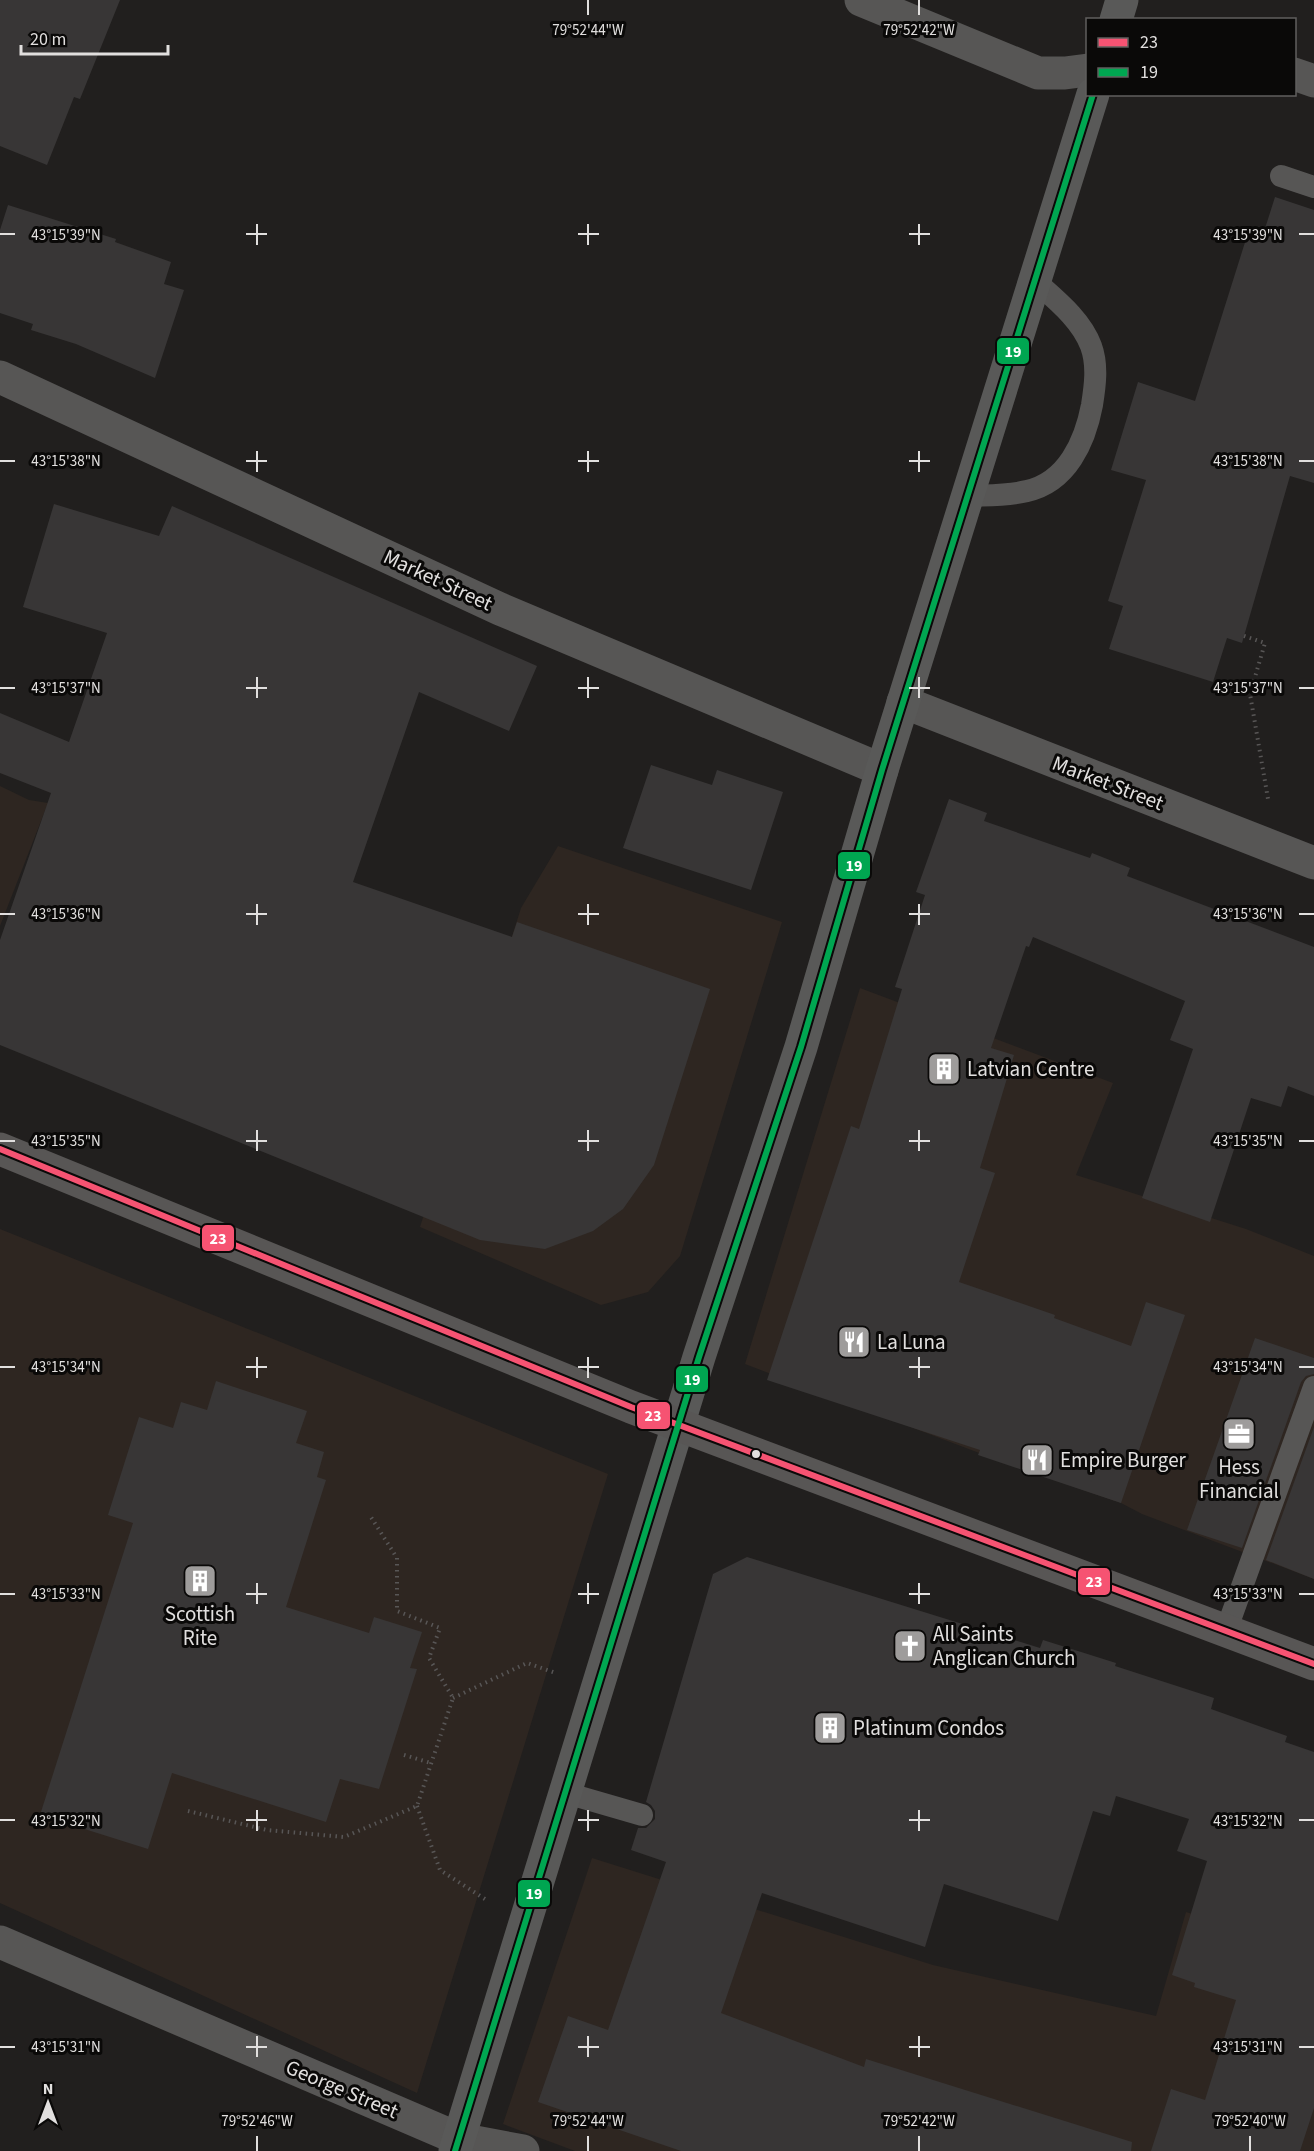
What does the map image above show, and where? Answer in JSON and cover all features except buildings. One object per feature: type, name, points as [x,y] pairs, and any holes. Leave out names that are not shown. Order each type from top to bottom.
[{"type":"main road","points":[[1117,18],[1122,0]]},
{"type":"main road","points":[[457,2145],[705,1338],[801,1047],[882,770],[1092,96]]},
{"type":"main road","points":[[0,1149],[679,1425],[1314,1664]]},
{"type":"street","points":[[861,0],[1038,73],[1086,70]]},
{"type":"street","points":[[1296,75],[1314,81]]},
{"type":"street","name":"Market Street","points":[[0,377],[500,609],[882,770]]},
{"type":"street","name":"Market Street","points":[[903,702],[1314,863]]},
{"type":"street","name":"George Street","points":[[0,1942],[457,2145],[523,2151]]},
{"type":"lane","points":[[1281,176],[1314,187]]},
{"type":"lane","points":[[967,496],[1030,491],[1050,481],[1071,461],[1088,429],[1096,377],[1092,346],[1068,311],[1034,280]]},
{"type":"lane","points":[[1226,1631],[1314,1387]]},
{"type":"lane","points":[[566,1792],[642,1815]]},
{"type":"path","points":[[1244,636],[1265,643],[1250,694],[1269,806]]},
{"type":"path","points":[[369,1514],[397,1558],[397,1611],[440,1628],[429,1658],[453,1698]]},
{"type":"path","points":[[492,1903],[440,1870],[417,1806],[453,1698],[527,1663],[563,1676]]},
{"type":"path","points":[[404,1755],[431,1763]]},
{"type":"path","points":[[188,1811],[267,1830],[344,1837],[417,1806]]},
{"type":"shaded area","points":[[0,786],[29,800],[48,803],[0,926]]},
{"type":"shaded area","points":[[558,846],[782,922],[680,1256],[648,1292],[601,1305],[420,1227],[521,908]]},
{"type":"shaded area","points":[[860,988],[1113,1083],[1076,1175],[1246,1229],[1314,1256],[1314,1579],[1142,1514],[1121,1503],[1016,1467],[745,1364]]},
{"type":"shaded area","points":[[0,1229],[608,1474],[417,2093],[0,1903]]},
{"type":"shaded area","points":[[592,1858],[933,1965],[1156,2016],[1186,1912],[1314,1951],[1314,2151],[575,2151],[503,2124]]},
{"type":"transit line","name":"19","points":[[455,2151],[699,1357],[801,1047],[882,770],[1092,96]]},
{"type":"transit line","name":"23","points":[[0,1149],[631,1407],[1314,1664]]},
{"type":"place","name":"Latvian Centre","points":[[944,1069]]},
{"type":"place","name":"La Luna","points":[[854,1342]]},
{"type":"place","name":"Hess Financial","points":[[1239,1434]]},
{"type":"place","name":"Empire Burger","points":[[1037,1460]]},
{"type":"place","name":"Scottish Rite","points":[[200,1581]]},
{"type":"place","name":"All Saints Anglican Church","points":[[910,1646]]},
{"type":"place","name":"Platinum Condos","points":[[830,1728]]}]
